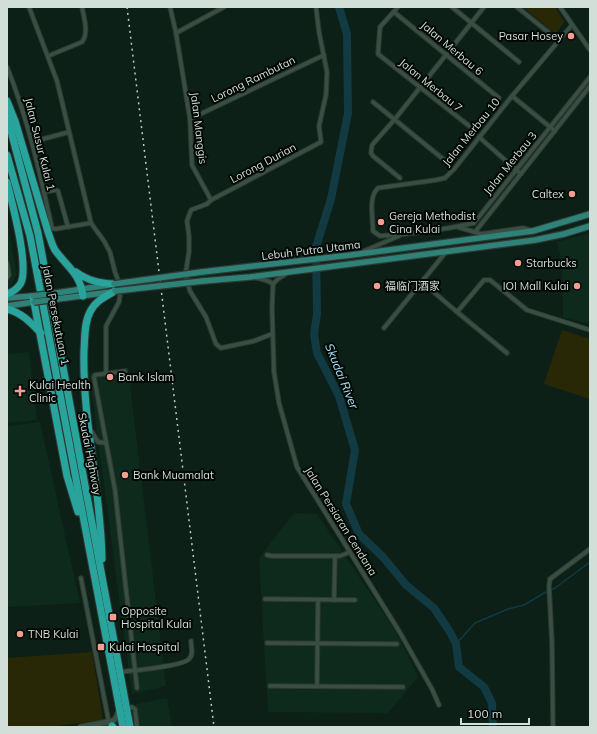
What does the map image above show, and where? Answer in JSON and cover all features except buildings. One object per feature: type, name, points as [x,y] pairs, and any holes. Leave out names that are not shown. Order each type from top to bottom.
[{"type":"highway","points":[[7,101],[45,210],[54,248],[77,276],[82,292]]},
{"type":"highway","name":"Skudai Highway","points":[[7,116],[38,234],[124,698],[123,708]]},
{"type":"highway","name":"Jalan Persekutuan 1","points":[[7,155],[30,236],[90,550]]},
{"type":"highway","points":[[7,182],[20,236],[23,270],[21,283],[16,289],[7,294]]},
{"type":"highway","points":[[70,267],[82,277],[115,288]]},
{"type":"highway","points":[[102,577],[101,530],[89,437],[84,372],[85,332],[87,320],[94,304],[115,288]]},
{"type":"highway","points":[[34,299],[68,476],[90,550]]},
{"type":"highway","points":[[7,307],[26,317],[41,333]]},
{"type":"highway","name":"Skudai Highway","points":[[90,550],[123,708],[125,726]]},
{"type":"main road","name":"Lebuh Putra Utama","points":[[115,288],[202,272],[351,255],[533,231],[590,214]]},
{"type":"main road","name":"Lebuh Putra Utama","points":[[34,299],[115,288],[250,278],[353,263],[535,240],[564,234],[590,226]]},
{"type":"main road","points":[[7,298],[34,299]]},
{"type":"main road","points":[[7,307],[34,299]]},
{"type":"street","points":[[29,7],[56,81],[91,223],[110,252],[121,288],[119,302],[106,326],[106,374]]},
{"type":"street","points":[[48,56],[84,40],[86,33],[82,7]]},
{"type":"street","name":"Jalan Manggis","points":[[170,7],[176,32],[190,119],[192,165],[211,200]]},
{"type":"street","points":[[176,32],[224,7]]},
{"type":"street","points":[[316,7],[324,55]]},
{"type":"street","points":[[394,12],[398,7]]},
{"type":"street","points":[[452,7],[519,62]]},
{"type":"street","points":[[400,178],[371,153],[372,145],[395,119],[484,7]]},
{"type":"street","points":[[517,7],[548,32]]},
{"type":"street","points":[[560,7],[590,50]]},
{"type":"street","name":"Jalan Merbau 7","points":[[394,12],[379,29],[378,54],[473,129]]},
{"type":"street","name":"Jalan Merbau 6","points":[[394,12],[499,98]]},
{"type":"street","name":"Jalan Merbau 10","points":[[372,214],[372,197],[375,190],[378,188],[445,178],[572,25]]},
{"type":"street","name":"Lorong Rambutan","points":[[190,119],[324,55]]},
{"type":"street","name":"Lorong Durian","points":[[211,200],[320,143],[322,140],[319,126],[326,95],[327,72],[324,55]]},
{"type":"street","name":"Jalan Susur Kulai 1","points":[[7,67],[18,94],[32,142],[44,192],[45,210],[52,228],[56,229],[68,227]]},
{"type":"street","name":"Jalan Merbau 3","points":[[372,214],[373,231],[380,236],[402,235],[474,223],[590,77]]},
{"type":"street","points":[[475,232],[590,86]]},
{"type":"street","points":[[512,96],[555,131]]},
{"type":"street","points":[[373,102],[448,163]]},
{"type":"street","points":[[32,142],[69,132]]},
{"type":"street","points":[[479,138],[521,174]]},
{"type":"street","points":[[44,192],[58,191],[68,227],[91,223]]},
{"type":"street","points":[[211,200],[207,204],[191,210],[188,216],[189,252],[186,271],[190,290],[206,317],[218,347],[222,348],[272,334]]},
{"type":"street","points":[[457,227],[481,234],[523,228],[533,231]]},
{"type":"street","points":[[358,254],[402,235]]},
{"type":"street","points":[[384,328],[446,252]]},
{"type":"street","points":[[7,263],[9,275],[7,278]]},
{"type":"street","points":[[250,278],[264,279],[273,284],[283,276],[293,271]]},
{"type":"street","points":[[457,312],[484,280],[487,279],[527,310],[590,330]]},
{"type":"street","points":[[422,282],[507,353]]},
{"type":"street","name":"Jalan Persiaran Cendana","points":[[273,284],[272,334],[274,372],[279,403],[297,467],[399,631],[432,689],[439,705]]},
{"type":"street","points":[[125,372],[95,375],[94,377],[116,490],[137,688]]},
{"type":"street","points":[[86,392],[92,435],[98,442],[106,443]]},
{"type":"street","points":[[552,727],[553,667],[549,586],[550,579],[590,549]]},
{"type":"street","points":[[267,555],[340,556],[350,552]]},
{"type":"street","points":[[334,600],[335,556]]},
{"type":"street","points":[[81,578],[110,726]]},
{"type":"street","points":[[265,599],[354,600]]},
{"type":"street","points":[[317,686],[318,600]]},
{"type":"street","points":[[119,672],[178,664],[189,660],[192,655],[191,642]]},
{"type":"street","points":[[267,643],[397,644]]},
{"type":"street","points":[[270,686],[403,687]]},
{"type":"street","points":[[81,727],[125,726],[126,719],[124,698]]},
{"type":"street","points":[[110,726],[123,708],[132,707],[135,709],[137,727]]},
{"type":"shaded area","points":[[523,7],[555,7],[564,22],[556,34]]},
{"type":"shaded area","points":[[7,222],[17,274],[11,286],[7,288]]},
{"type":"shaded area","points":[[590,233],[590,324],[563,317],[562,261],[557,242]]},
{"type":"shaded area","points":[[562,330],[590,339],[590,399],[544,384]]},
{"type":"shaded area","name":"Kulai Health Clinic","points":[[29,352],[37,420],[7,423],[7,354]]},
{"type":"shaded area","points":[[128,368],[166,686],[132,694],[89,373]]},
{"type":"shaded area","points":[[40,422],[80,603],[7,607],[7,426]]},
{"type":"shaded area","points":[[294,513],[317,514],[396,632],[418,677],[388,713],[268,712],[259,558]]},
{"type":"shaded area","points":[[92,652],[103,720],[49,727],[7,727],[7,658]]},
{"type":"shaded area","points":[[167,698],[172,727],[139,727],[136,704]]},
{"type":"waterway","name":"Skudai River","points":[[339,7],[347,34],[348,113],[331,199],[316,247],[317,314],[314,334],[317,353],[339,396],[355,450],[346,504],[359,534],[383,557],[406,585],[434,608],[450,632],[456,644],[459,667],[484,687],[492,703],[493,727]]},
{"type":"waterway","points":[[551,590],[590,562]]},
{"type":"waterway","points":[[456,644],[475,623],[508,609],[524,605],[546,592]]},
{"type":"railway","points":[[127,7],[214,727]]},
{"type":"place","name":"Pasar Hosey","points":[[571,36]]},
{"type":"place","name":"Caltex","points":[[572,194]]},
{"type":"place","name":"Gereja Methodist Cina Kulai","points":[[381,222]]},
{"type":"place","name":"Starbucks","points":[[518,263]]},
{"type":"place","name":"福临门酒家","points":[[377,286]]},
{"type":"place","name":"IOI Mall Kulai","points":[[577,286]]},
{"type":"place","name":"Bank Islam","points":[[110,377]]},
{"type":"place","name":"Kulai Health Clinic","points":[[20,391]]},
{"type":"place","name":"Bank Muamalat","points":[[125,475]]},
{"type":"place","name":"Opposite Hospital Kulai","points":[[113,617]]},
{"type":"place","name":"TNB Kulai","points":[[20,634]]},
{"type":"place","name":"Kulai Hospital","points":[[101,647]]}]
